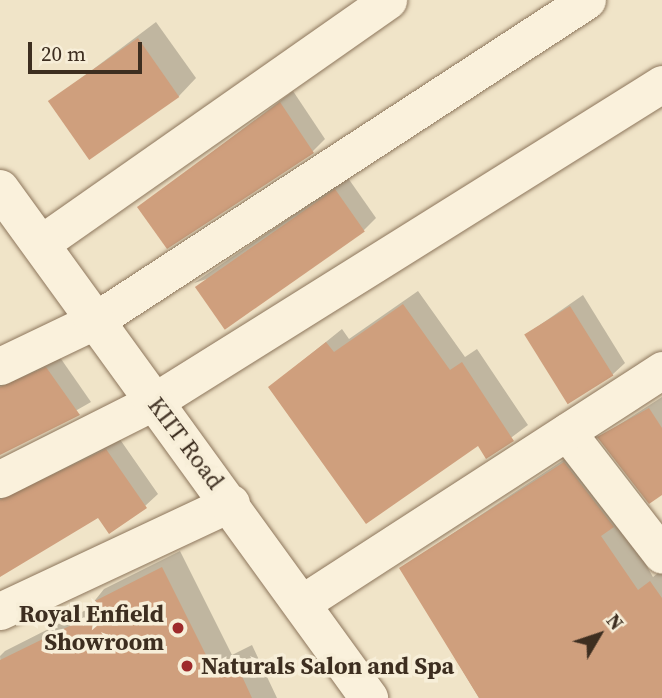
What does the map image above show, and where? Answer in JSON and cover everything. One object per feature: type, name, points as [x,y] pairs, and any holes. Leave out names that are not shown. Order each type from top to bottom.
[{"type":"main road","name":"KIIT Road","points":[[0,189],[302,603],[359,695]]},
{"type":"street","points":[[40,244],[388,0]]},
{"type":"street","points":[[0,366],[96,320],[587,0]]},
{"type":"street","points":[[0,479],[155,401],[662,84]]},
{"type":"street","points":[[302,603],[662,370]]},
{"type":"street","points":[[567,432],[662,555]]},
{"type":"street","points":[[0,611],[231,503]]},
{"type":"building","points":[[138,38],[179,97],[89,160],[48,101]]},
{"type":"building","points":[[280,102],[314,153],[167,249],[137,207]]},
{"type":"building","points":[[335,189],[365,232],[225,330],[195,287]]},
{"type":"building","points":[[403,304],[450,370],[462,362],[514,441],[486,459],[478,446],[366,524],[268,387],[326,342],[334,352]]},
{"type":"building","points":[[570,306],[613,376],[568,404],[524,335]]},
{"type":"building","points":[[46,367],[80,415],[0,455],[0,387]]},
{"type":"building","points":[[649,408],[662,428],[662,495],[649,504],[597,437]]},
{"type":"building","points":[[106,449],[147,508],[109,534],[98,518],[0,577],[0,500]]},
{"type":"building","points":[[564,462],[614,527],[601,536],[638,590],[650,581],[662,598],[662,698],[479,698],[399,568]]},
{"type":"building","points":[[162,567],[214,671],[235,661],[252,698],[0,698],[0,660],[90,616],[85,606]]},
{"type":"place","name":"Royal Enfield Showroom","points":[[178,628]]},
{"type":"place","name":"Naturals Salon and Spa","points":[[187,666]]}]
